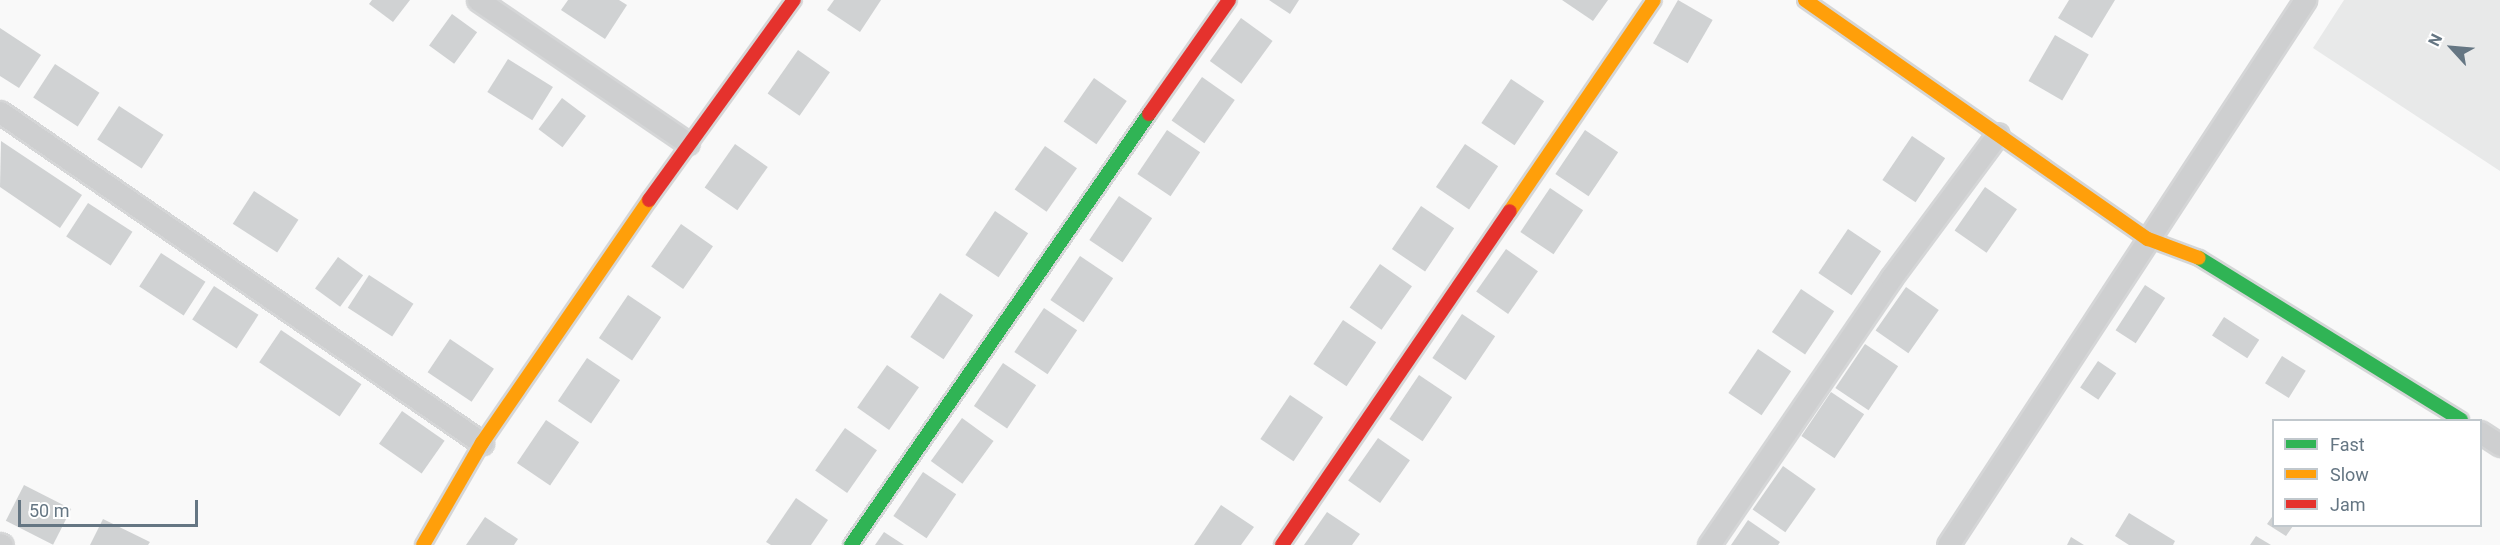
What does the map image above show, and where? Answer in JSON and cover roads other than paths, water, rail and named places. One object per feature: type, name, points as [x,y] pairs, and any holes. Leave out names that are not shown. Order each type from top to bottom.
[{"type":"street","points":[[478,0],[688,143]]},
{"type":"street","points":[[423,545],[482,443],[688,143],[794,0]]},
{"type":"street","points":[[851,545],[1000,324],[1229,0]]},
{"type":"street","points":[[1282,545],[1654,0]]},
{"type":"street","points":[[1805,0],[2148,239],[2198,256],[2459,419]]},
{"type":"street","points":[[1948,545],[2306,0]]},
{"type":"street","points":[[0,112],[482,443]]},
{"type":"street","points":[[1709,545],[1891,278],[1998,134]]},
{"type":"street","points":[[2482,433],[2500,445]]}]
